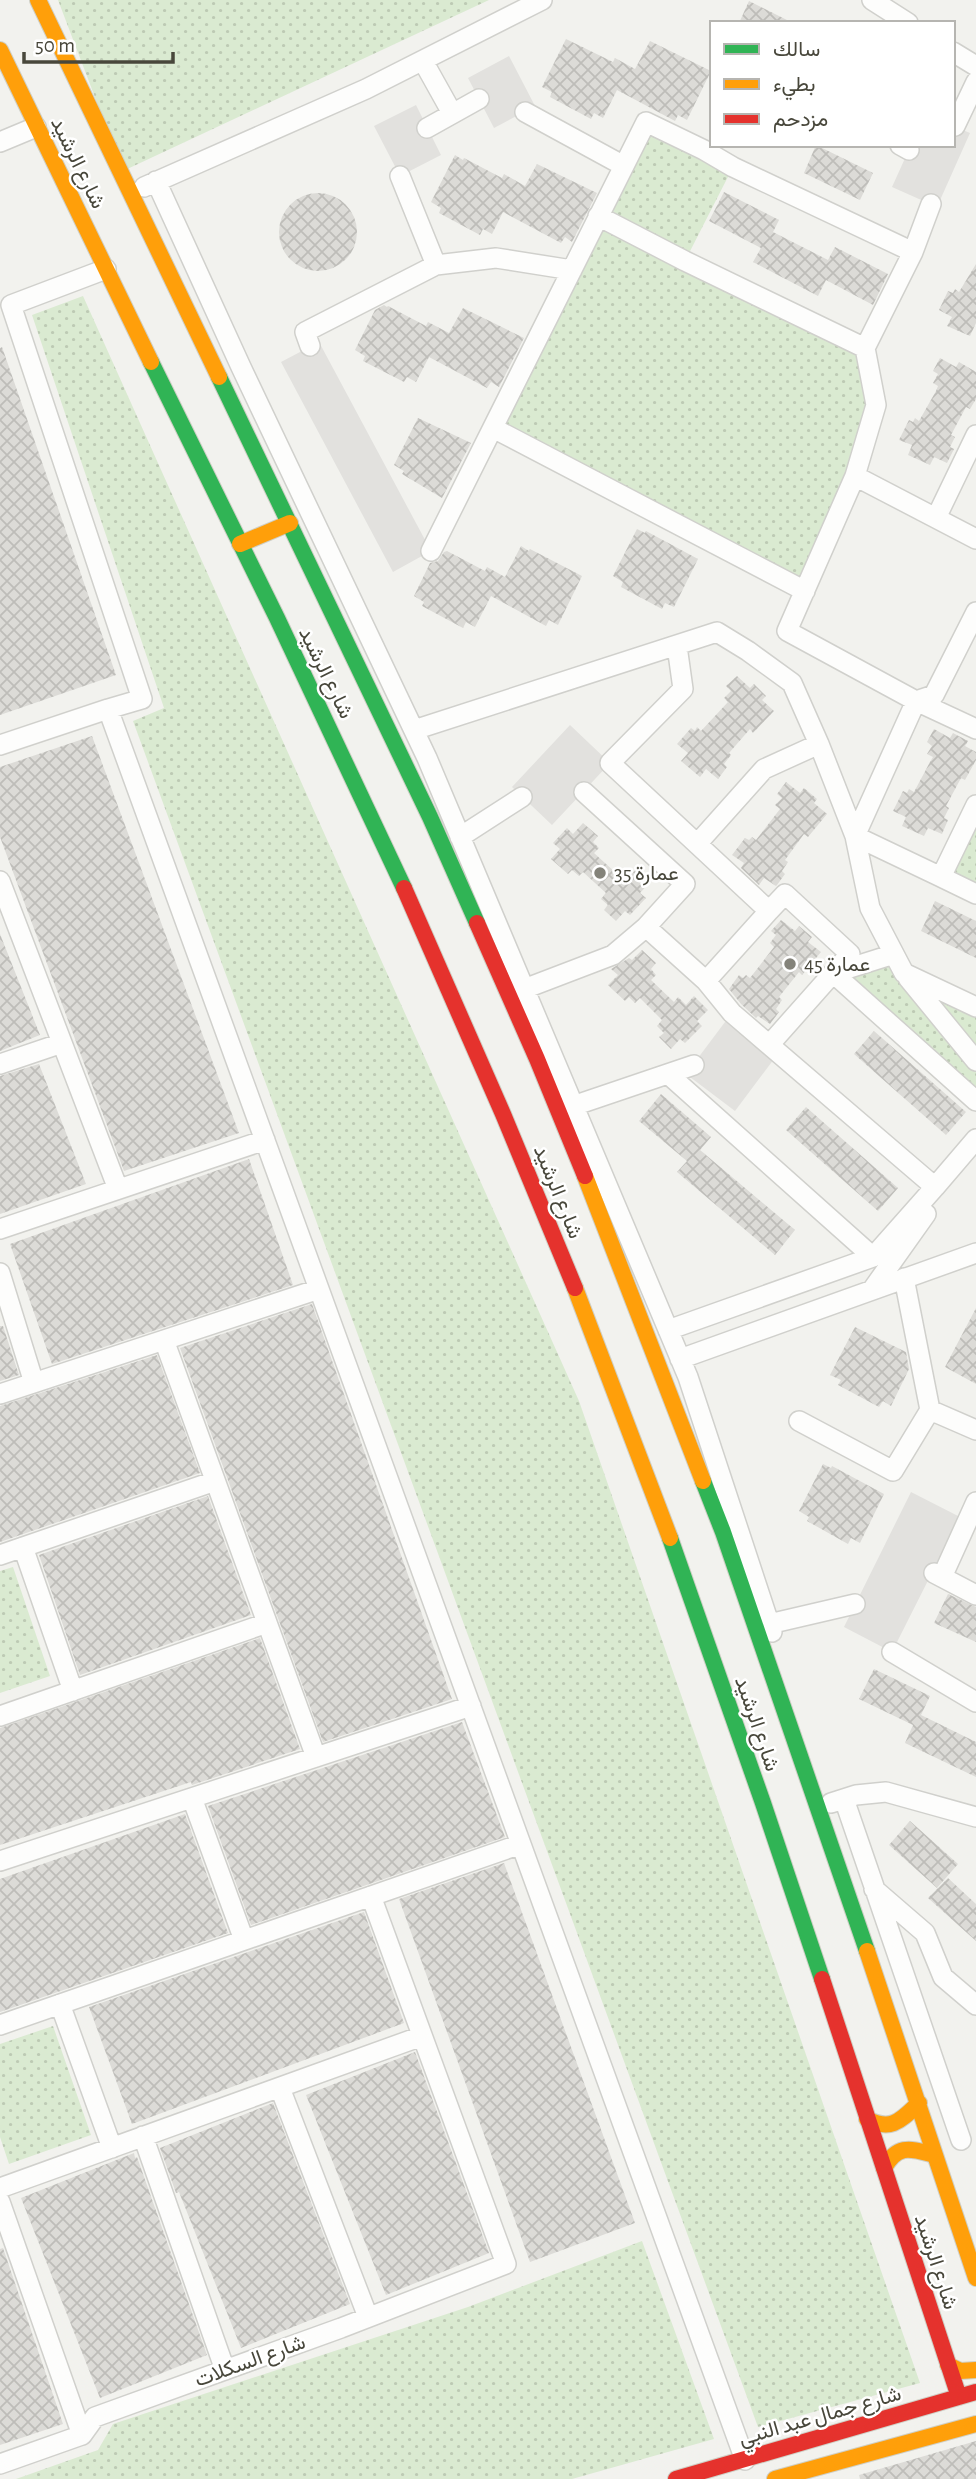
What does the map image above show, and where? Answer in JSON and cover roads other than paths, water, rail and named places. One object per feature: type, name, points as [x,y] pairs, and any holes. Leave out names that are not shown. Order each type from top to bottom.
[{"type":"street","name":"شارع الرشيد","points":[[38,0],[290,523],[476,918],[596,1202],[723,1532],[919,2103],[950,2145],[976,2278]]},
{"type":"street","points":[[131,193],[366,89],[542,0]]},
{"type":"street","points":[[872,0],[905,21]]},
{"type":"street","name":"شارع الرشيد","points":[[0,50],[366,804],[489,1081],[588,1321],[710,1648],[959,2397]]},
{"type":"street","points":[[955,53],[976,66]]},
{"type":"street","points":[[423,61],[452,113]]},
{"type":"street","points":[[955,124],[976,82]]},
{"type":"street","points":[[427,128],[479,99]]},
{"type":"street","points":[[525,112],[624,166]]},
{"type":"street","points":[[431,551],[646,122],[708,142]]},
{"type":"street","points":[[0,142],[36,127]]},
{"type":"street","points":[[713,147],[733,167],[913,252]]},
{"type":"street","points":[[400,176],[436,265]]},
{"type":"street","points":[[156,181],[414,730],[680,1359],[769,1625],[836,1801],[873,1889],[950,2145]]},
{"type":"street","points":[[931,204],[913,252],[865,348],[876,405],[855,476],[787,631],[916,701],[976,729]]},
{"type":"street","points":[[598,216],[865,348]]},
{"type":"street","points":[[310,346],[305,332],[436,265],[496,258],[572,270]]},
{"type":"street","points":[[0,745],[142,699],[6,307],[106,269]]},
{"type":"street","points":[[493,428],[805,591]]},
{"type":"street","points":[[936,518],[976,435]]},
{"type":"street","points":[[855,476],[976,538]]},
{"type":"street","points":[[240,544],[290,523]]},
{"type":"street","points":[[855,836],[916,701],[934,695],[976,612]]},
{"type":"street","points":[[414,730],[717,632],[792,683],[855,836],[870,908],[904,974],[976,1061]]},
{"type":"street","points":[[677,646],[683,690],[610,764],[769,911]]},
{"type":"street","points":[[108,709],[745,2460]]},
{"type":"street","points":[[697,844],[764,769],[819,744]]},
{"type":"street","points":[[524,989],[613,955],[646,927],[685,884],[584,792]]},
{"type":"street","points":[[460,837],[522,797]]},
{"type":"street","points":[[941,877],[976,804]]},
{"type":"street","points":[[855,836],[976,894]]},
{"type":"street","points":[[2,892],[118,1189]]},
{"type":"street","points":[[706,981],[785,894],[850,954],[770,1044]]},
{"type":"street","points":[[646,927],[706,981],[732,1013],[935,1187]]},
{"type":"street","points":[[833,973],[894,954]]},
{"type":"street","points":[[833,973],[976,1101]]},
{"type":"street","points":[[904,974],[976,1007]]},
{"type":"street","points":[[0,1065],[62,1042]]},
{"type":"street","points":[[573,1106],[694,1065]]},
{"type":"street","points":[[668,1073],[873,1257]]},
{"type":"street","points":[[668,1330],[873,1257],[976,1139]]},
{"type":"street","points":[[0,1229],[265,1140]]},
{"type":"street","points":[[872,1290],[956,1171],[972,1162],[976,1163]]},
{"type":"street","points":[[680,1359],[976,1253]]},
{"type":"street","points":[[0,1273],[34,1383]]},
{"type":"street","points":[[799,1421],[893,1471],[930,1410],[904,1278]]},
{"type":"street","points":[[0,1394],[319,1289]]},
{"type":"street","points":[[164,1340],[316,1757]]},
{"type":"street","points":[[930,1410],[976,1430]]},
{"type":"street","points":[[0,1555],[215,1480]]},
{"type":"street","points":[[976,1502],[937,1574],[976,1595]]},
{"type":"street","points":[[23,1547],[73,1691]]},
{"type":"street","points":[[769,1625],[855,1604]]},
{"type":"street","points":[[0,1716],[267,1623]]},
{"type":"street","points":[[892,1651],[976,1702]]},
{"type":"street","points":[[0,1861],[471,1706]]},
{"type":"street","points":[[836,1801],[856,1795],[886,1793],[976,1817]]},
{"type":"street","points":[[192,1798],[244,1940]]},
{"type":"street","points":[[836,1801],[950,2145]]},
{"type":"street","points":[[0,2025],[521,1844]]},
{"type":"street","points":[[873,1889],[925,1933],[943,1977],[976,2005]]},
{"type":"street","points":[[0,2188],[422,2036],[371,1896]]},
{"type":"street","points":[[60,2004],[112,2148]]},
{"type":"street","name":"شارع السكلات","points":[[0,2464],[82,2435],[94,2417],[368,2318],[506,2264],[422,2036]]},
{"type":"street","points":[[280,2088],[368,2318]]},
{"type":"street","points":[[867,2119],[880,2125],[894,2125],[919,2103]]},
{"type":"street","points":[[143,2136],[225,2370]]},
{"type":"street","points":[[884,2168],[891,2156],[903,2149],[950,2145]]},
{"type":"street","points":[[0,2202],[82,2435]]},
{"type":"street","points":[[948,2365],[960,2371],[976,2370]]},
{"type":"street","name":"شارع جمال عبد النبي","points":[[676,2479],[976,2392]]},
{"type":"street","points":[[775,2479],[976,2424]]},
{"type":"place","name":"عمارة 35","points":[[600,873]]},
{"type":"place","name":"عمارة 45","points":[[790,964]]}]
